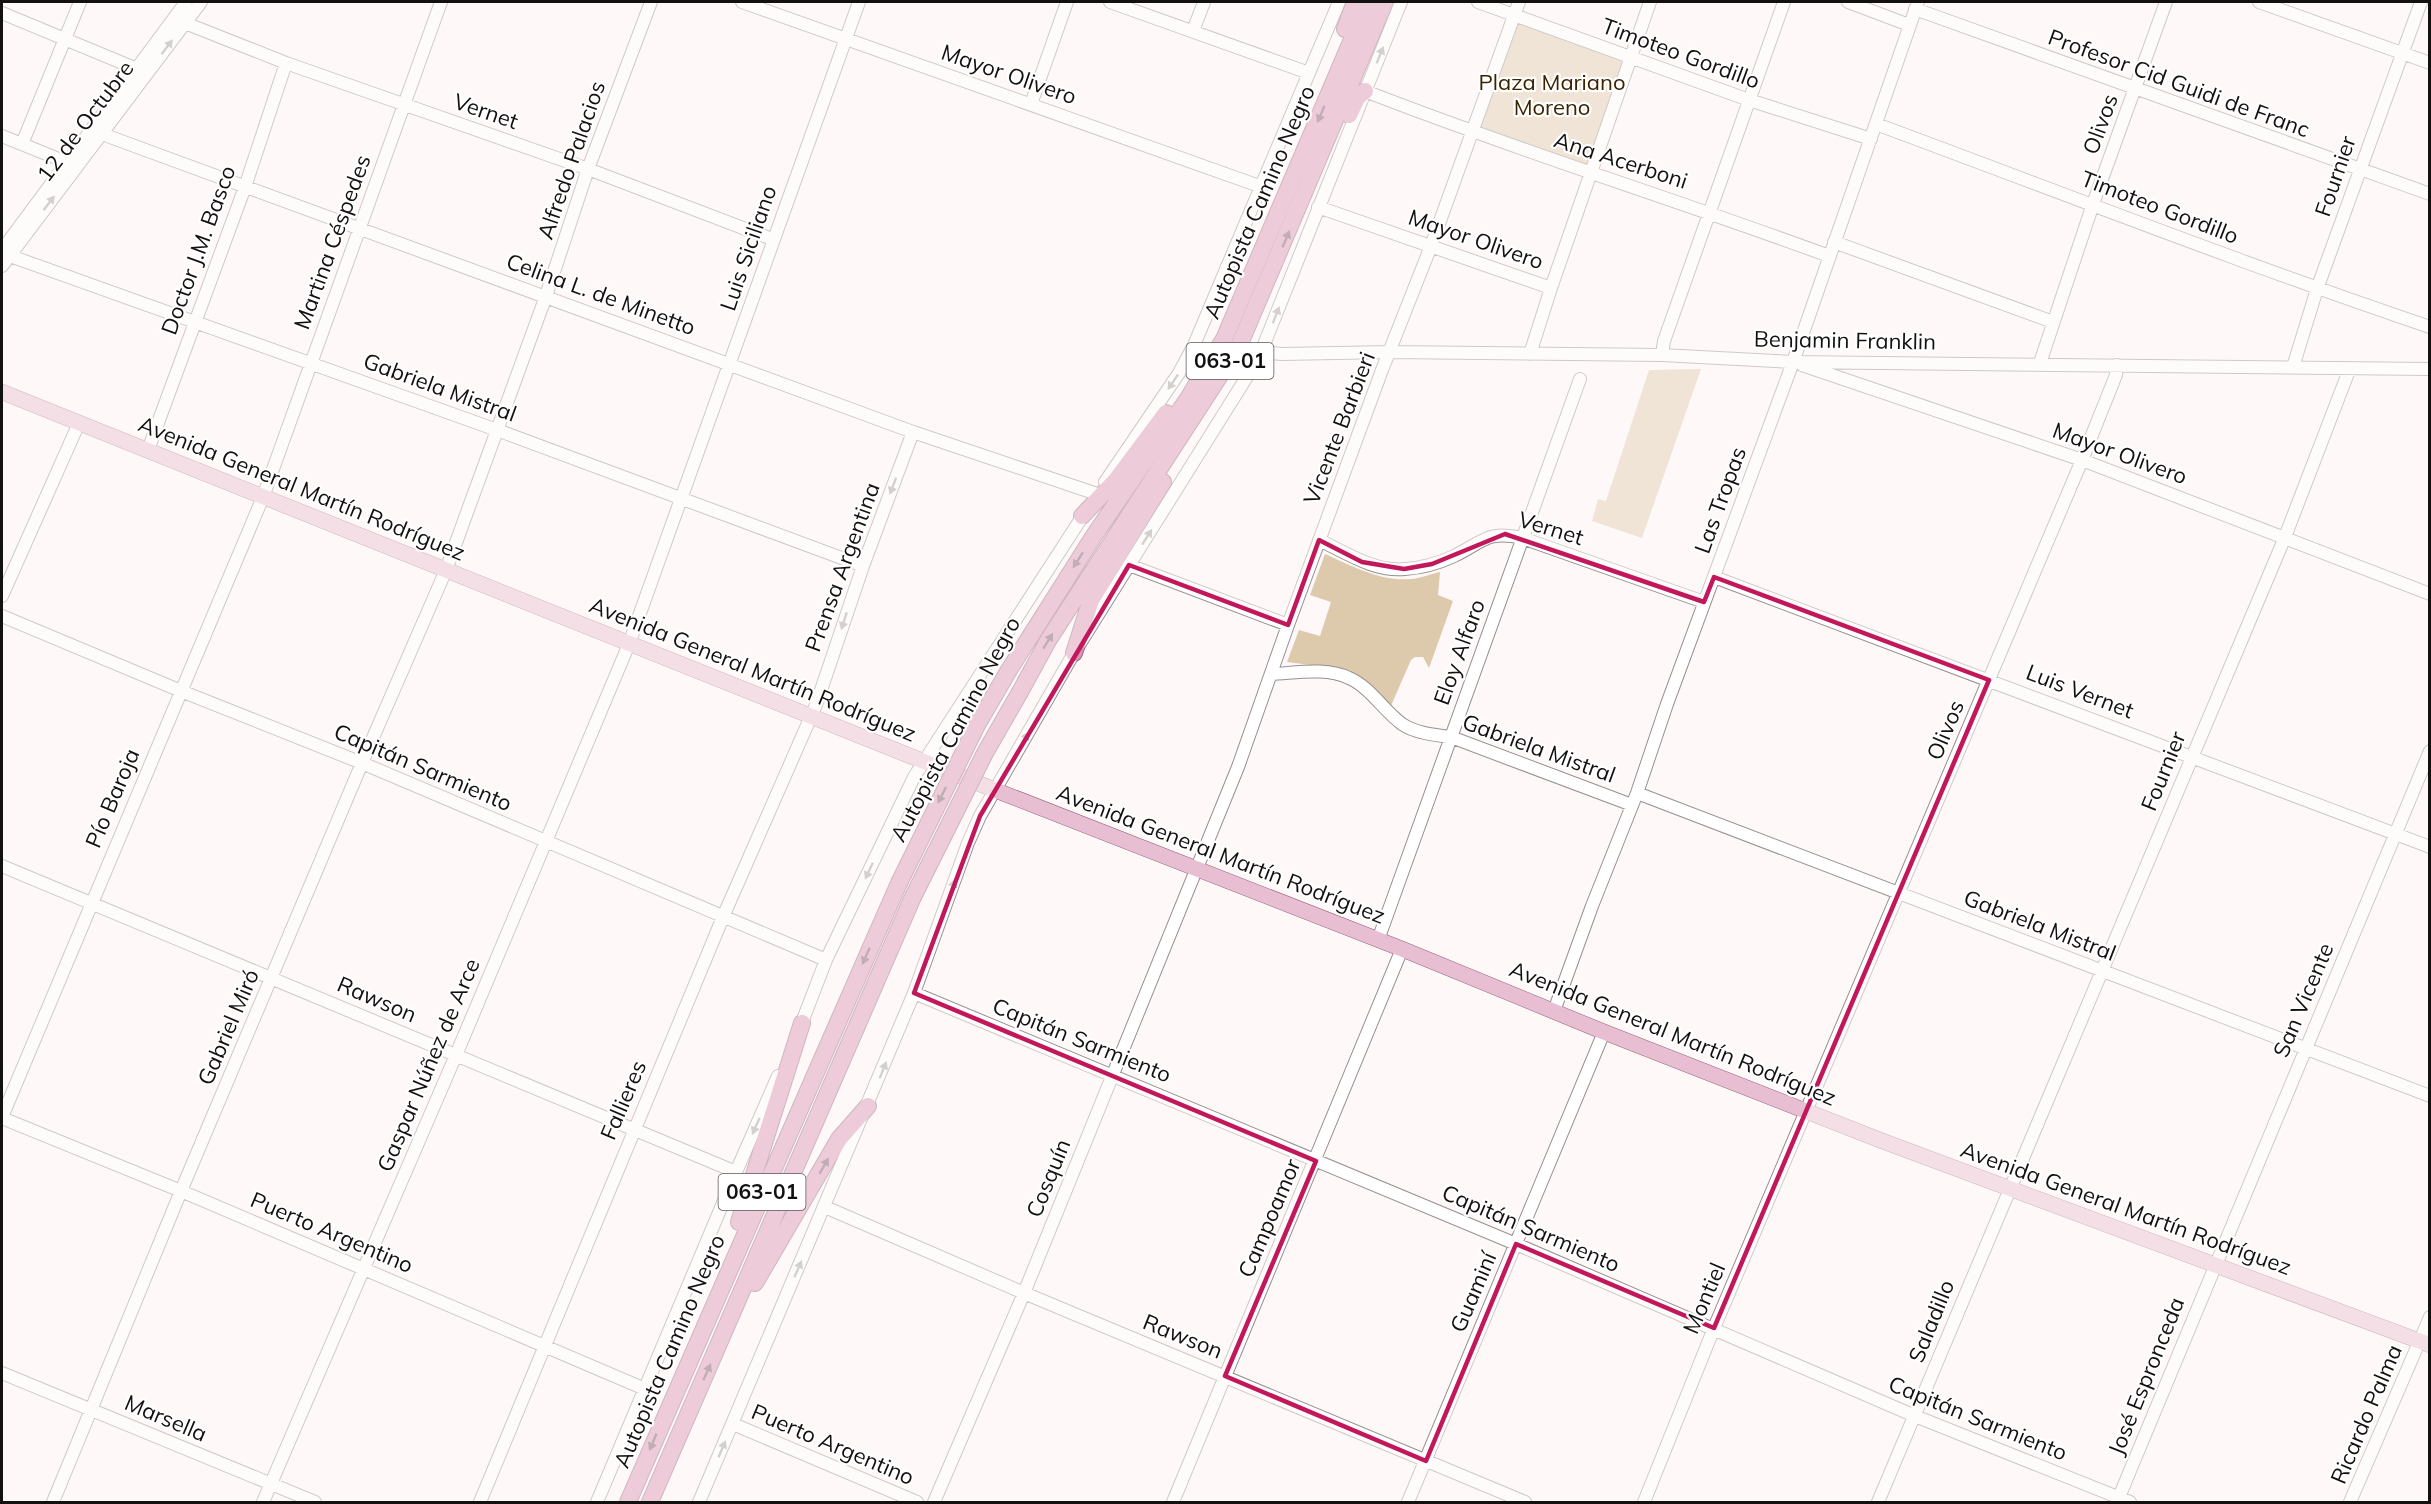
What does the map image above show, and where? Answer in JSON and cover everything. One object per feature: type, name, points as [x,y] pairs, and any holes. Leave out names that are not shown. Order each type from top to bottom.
[{"type":"highway","points":[[1334,85],[1346,28],[1355,2]]},
{"type":"highway","name":"Autopista Camino Negro","points":[[628,1503],[898,883],[977,725],[1009,670],[1082,554],[1189,397],[1224,339],[1368,2]]},
{"type":"highway","name":"Autopista Camino Negro","points":[[650,1503],[913,897],[985,753],[1049,639],[1246,332],[1385,2]]},
{"type":"highway","points":[[1305,195],[1327,163],[1357,98],[1365,91]]},
{"type":"highway","points":[[1082,516],[1116,480],[1190,379],[1224,339]]},
{"type":"highway","points":[[1074,653],[1091,600],[1146,513],[1193,430],[1198,410]]},
{"type":"highway","points":[[671,1400],[689,1346],[735,1235],[802,1023]]},
{"type":"highway","points":[[719,1343],[839,1139],[868,1106]]},
{"type":"main road","name":"Avenida General Martín Rodríguez","points":[[2,392],[922,762],[1402,949],[1604,1032],[2009,1188],[2425,1343]]},
{"type":"street","points":[[22,144],[80,2]]},
{"type":"street","name":"12 de Octubre","points":[[97,131],[137,69],[186,2]]},
{"type":"street","name":"12 de Octubre","points":[[3,259],[97,131],[201,2]]},
{"type":"street","name":"Martina Céspedes","points":[[263,497],[441,2]]},
{"type":"street","name":"Alfredo Palacios","points":[[446,570],[546,296],[588,169],[651,2]]},
{"type":"street","name":"Mayor Olivero","points":[[742,2],[1262,188]]},
{"type":"street","name":"Luis Siciliano","points":[[628,644],[859,2]]},
{"type":"street","points":[[1031,104],[1067,2]]},
{"type":"street","points":[[1110,2],[1309,73]]},
{"type":"street","points":[[1193,31],[1204,2]]},
{"type":"street","points":[[597,1503],[736,1172],[802,1023],[826,960],[922,762],[1185,362],[1262,188],[1339,2]]},
{"type":"street","points":[[699,1503],[868,1106],[914,993],[968,843],[995,790],[1074,653],[1261,352],[1401,2]]},
{"type":"street","name":"Timoteo Gordillo","points":[[1478,2],[1749,100],[1870,140]]},
{"type":"street","name":"Vicente Barbieri","points":[[1198,869],[1431,246],[1519,2]]},
{"type":"street","points":[[1530,354],[1650,2]]},
{"type":"street","points":[[1662,355],[1664,341],[1784,2]]},
{"type":"street","points":[[1848,2],[1909,25]]},
{"type":"street","name":"Olivos","points":[[2040,363],[2093,204],[2166,2]]},
{"type":"street","points":[[2259,2],[2430,63]]},
{"type":"street","name":"Fournier","points":[[2293,367],[2318,289],[2421,2]]},
{"type":"street","name":"Las Tropas","points":[[1554,1011],[1634,799],[1793,362],[1916,5]]},
{"type":"street","name":"Profesor Cid Guidi de Franc","points":[[1916,5],[2135,89],[2430,195]]},
{"type":"street","points":[[2,13],[137,69]]},
{"type":"street","name":"Vernet","points":[[185,23],[286,63],[588,169],[772,239]]},
{"type":"street","name":"Doctor J.M. Basco","points":[[148,450],[244,187],[286,63]]},
{"type":"street","name":"Ana Acerboni","points":[[1365,91],[1471,133],[1711,212],[1829,256]]},
{"type":"street","name":"Timoteo Gordillo","points":[[1876,124],[2318,289],[2430,327]]},
{"type":"street","name":"Celina L. de Minetto","points":[[97,131],[913,432],[1097,494]]},
{"type":"street","points":[[2,136],[70,167]]},
{"type":"street","name":"Mayor Olivero","points":[[1318,207],[1551,288]]},
{"type":"street","points":[[1834,242],[2053,322]]},
{"type":"street","name":"Gabriela Mistral","points":[[3,259],[194,321],[497,430],[863,566]]},
{"type":"street","name":"Benjamin Franklin","points":[[1261,352],[1282,354],[1391,352],[1662,355],[1793,362],[2430,369]]},
{"type":"street","name":"Mayor Olivero","points":[[1793,362],[2082,460],[2430,594]]},
{"type":"street","name":"Olivos","points":[[1807,1110],[2082,460],[2116,375],[2117,365]]},
{"type":"street","name":"Fournier","points":[[2009,1188],[2104,971],[2285,537],[2350,368]]},
{"type":"street","name":"Eloy Alfaro","points":[[1378,940],[1580,379]]},
{"type":"street","points":[[2,596],[79,423]]},
{"type":"street","name":"Prensa Argentina","points":[[810,716],[816,705],[863,566],[913,432]]},
{"type":"street","name":"Pío Baroja","points":[[2,1117],[263,497]]},
{"type":"street","name":"Vernet","points":[[1320,540],[1362,562],[1381,567],[1404,569],[1439,561],[1491,536],[1505,534],[1704,602]]},
{"type":"street","points":[[1129,565],[1288,625]]},
{"type":"street","name":"Gabriel Miró","points":[[53,1503],[181,1191],[446,570]]},
{"type":"street","name":"Luis Vernet","points":[[1714,577],[2430,847]]},
{"type":"street","name":"Capitán Sarmiento","points":[[2,616],[362,763],[826,960]]},
{"type":"street","name":"Gaspar Núñez de Arce","points":[[263,1503],[456,1055],[628,644]]},
{"type":"street","name":"Gabriela Mistral","points":[[1271,674],[1324,672],[1349,678],[1359,683],[1404,725],[1422,732],[1451,738],[1563,778],[1634,799],[1899,894],[2430,1096]]},
{"type":"street","name":"Fallieres","points":[[480,1503],[633,1130],[810,716]]},
{"type":"street","name":"San Vicente","points":[[2215,1265],[2430,751]]},
{"type":"street","name":"Rawson","points":[[2,866],[736,1172]]},
{"type":"street","name":"Cosquín","points":[[934,1503],[1024,1293],[1198,869]]},
{"type":"street","name":"Campoamor","points":[[1173,1503],[1402,949]]},
{"type":"street","name":"Capitán Sarmiento","points":[[914,993],[1516,1244],[1915,1416],[2122,1501]]},
{"type":"street","name":"Guaminí","points":[[1408,1503],[1604,1032]]},
{"type":"street","name":"Montiel","points":[[1644,1503],[1714,1328],[1807,1110]]},
{"type":"street","name":"Puerto Argentino","points":[[2,1117],[545,1344],[645,1389]]},
{"type":"street","name":"Saladillo","points":[[1878,1503],[2009,1188]]},
{"type":"street","name":"Rawson","points":[[825,1207],[1525,1503]]},
{"type":"street","name":"José Espronceda","points":[[2122,1501],[2215,1265]]},
{"type":"street","name":"Ricardo Palma","points":[[2350,1503],[2425,1343],[2430,1317]]},
{"type":"street","name":"Marsella","points":[[2,1373],[315,1503]]},
{"type":"street","name":"Puerto Argentino","points":[[733,1424],[916,1503]]},
{"type":"highlighted area","points":[[1505,534],[1704,602],[1714,577],[1989,680],[1714,1328],[1516,1244],[1426,1461],[1225,1376],[1316,1161],[914,993],[980,816],[1129,565],[1288,625],[1319,540],[1362,562],[1404,569],[1432,564]]},
{"type":"green space","name":"Plaza Mariano Moreno","points":[[1515,14],[1630,58],[1591,174],[1476,134]]},
{"type":"green space","points":[[1701,369],[1642,538],[1592,521],[1598,499],[1606,501],[1649,370]]},
{"type":"green space","points":[[1325,554],[1356,568],[1389,578],[1412,579],[1440,572],[1438,595],[1453,601],[1429,668],[1423,657],[1415,657],[1411,660],[1390,708],[1361,678],[1348,670],[1287,662],[1299,630],[1320,636],[1331,602],[1310,595]]}]
